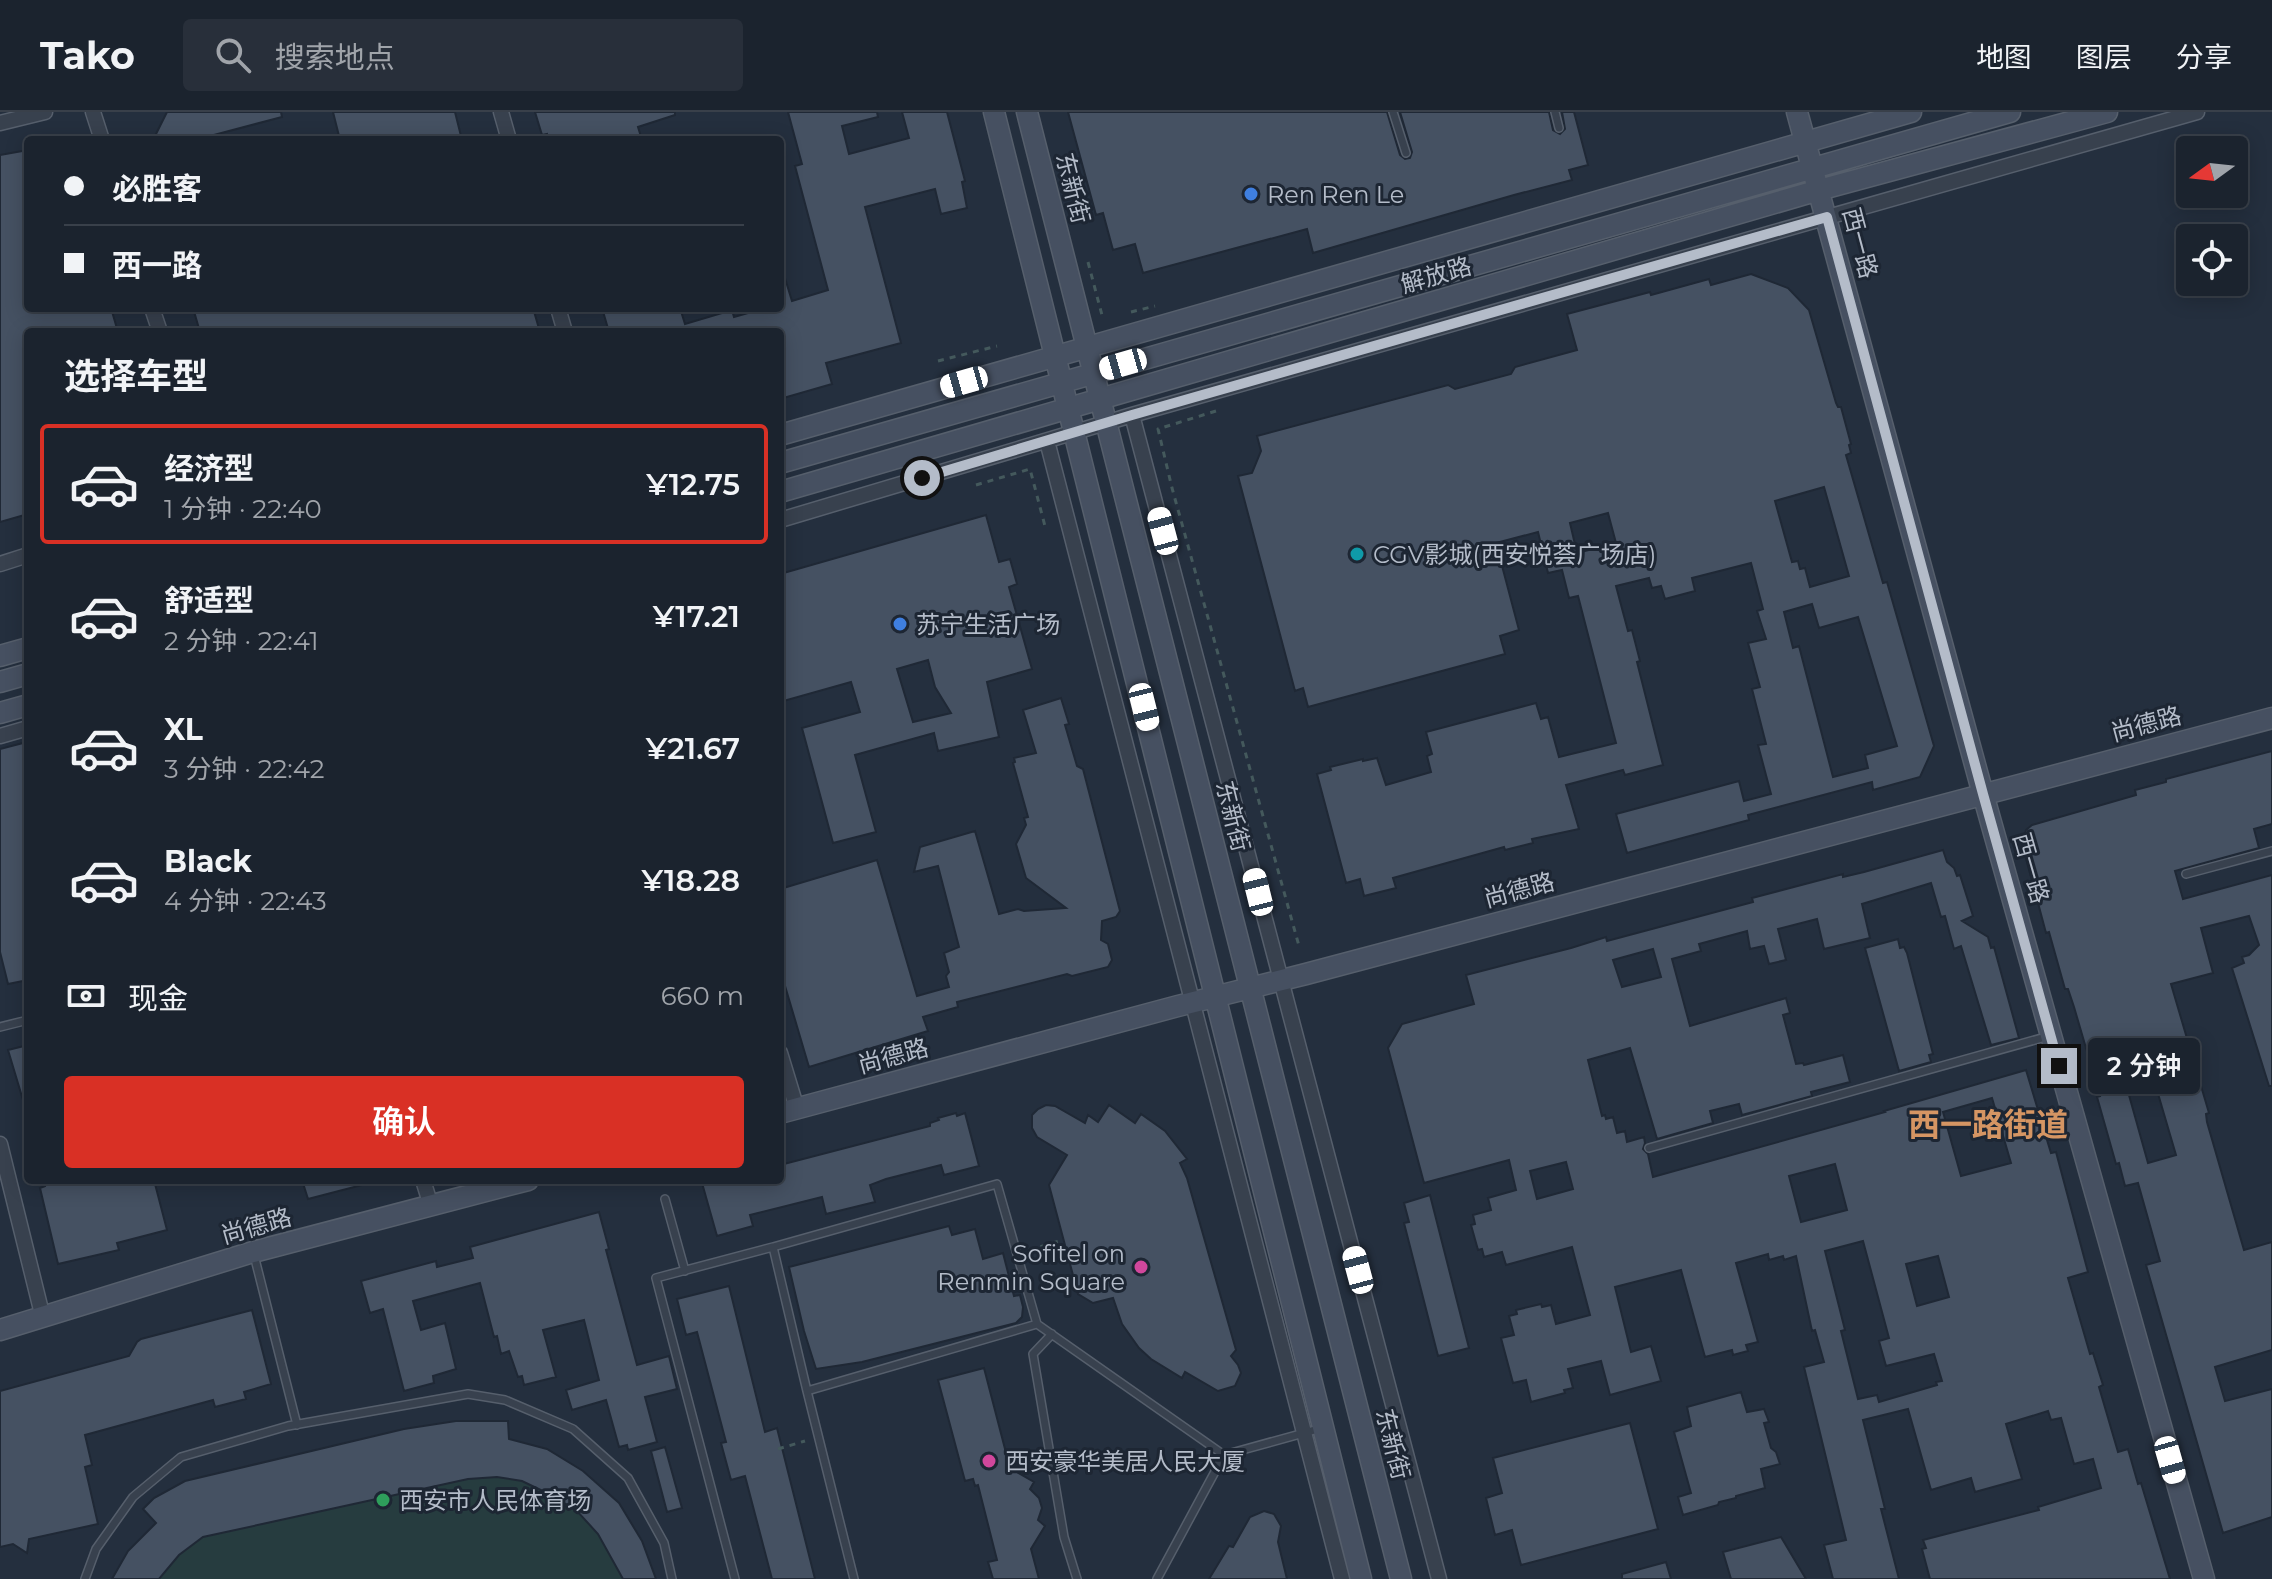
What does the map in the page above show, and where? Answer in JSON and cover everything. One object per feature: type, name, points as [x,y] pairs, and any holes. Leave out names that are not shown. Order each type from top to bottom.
[{"type":"main road","points":[[994,112],[1215,996],[1314,1430],[1361,1579]]},
{"type":"main road","name":"东新街","points":[[1027,112],[1401,1579]]},
{"type":"main road","name":"西一路","points":[[1797,112],[1983,794],[2204,1579]]},
{"type":"main road","points":[[784,434],[1911,112]]},
{"type":"main road","name":"解放路","points":[[784,462],[2010,112]]},
{"type":"main road","name":"解放路","points":[[784,491],[1819,190],[2107,112]]},
{"type":"main road","points":[[0,656],[24,649]]},
{"type":"main road","points":[[0,682],[24,675]]},
{"type":"main road","points":[[0,713],[24,706]]},
{"type":"main road","name":"尚德路","points":[[788,1111],[2272,718]]},
{"type":"main road","name":"尚德路","points":[[0,1330],[253,1252],[513,1184]]},
{"type":"street","points":[[0,123],[45,112]]},
{"type":"street","points":[[93,112],[101,136]]},
{"type":"street","points":[[501,112],[508,136]]},
{"type":"street","points":[[784,519],[1132,415],[2197,112]]},
{"type":"street","points":[[1132,415],[1439,1579]]},
{"type":"street","points":[[1047,441],[1192,1002],[1314,1430],[1342,1579]]},
{"type":"street","points":[[0,564],[24,556]]},
{"type":"street","points":[[0,736],[24,729]]},
{"type":"street","points":[[784,1082],[788,1111]]},
{"type":"street","points":[[0,1144],[43,1318]]},
{"type":"street","points":[[424,1184],[431,1206]]},
{"type":"lane","points":[[1393,112],[1406,153]]},
{"type":"lane","points":[[1555,112],[1559,128]]},
{"type":"lane","points":[[2186,874],[2272,851]]},
{"type":"lane","points":[[0,1027],[24,1021]]},
{"type":"lane","points":[[1649,1148],[2051,1035]]},
{"type":"lane","points":[[735,1579],[656,1278],[997,1184],[1037,1324],[1224,1455]]},
{"type":"lane","points":[[665,1199],[685,1271]]},
{"type":"lane","points":[[773,1247],[854,1579]]},
{"type":"lane","points":[[253,1252],[297,1425]]},
{"type":"lane","points":[[807,1391],[1037,1324]]},
{"type":"lane","points":[[1052,1334],[1033,1354],[1064,1537],[1077,1579]]},
{"type":"lane","points":[[85,1579],[96,1549],[133,1497],[181,1457],[297,1425],[468,1394],[505,1400],[573,1429],[628,1478],[664,1543],[672,1579]]},
{"type":"lane","points":[[1157,1579],[1224,1455],[1314,1430]]},
{"type":"path","points":[[1088,262],[1103,319]]},
{"type":"path","points":[[938,361],[997,346]]},
{"type":"path","points":[[1216,411],[1158,429],[1299,946]]},
{"type":"path","points":[[976,485],[1030,469],[1046,530]]},
{"type":"path","points":[[1017,1254],[1063,1240]]},
{"type":"path","points":[[778,1449],[818,1438]]},
{"type":"green space","name":"西安市人民体育场","points":[[456,1421],[508,1421],[509,1439],[547,1449],[583,1471],[619,1503],[642,1541],[656,1579],[112,1579],[128,1551],[156,1523],[143,1509],[154,1498],[185,1481],[404,1429]]},
{"type":"building","points":[[167,112],[281,112],[282,117],[210,136],[155,136]]},
{"type":"building","points":[[333,112],[455,112],[461,136],[339,136]]},
{"type":"building","points":[[535,112],[675,112],[675,115],[638,127],[641,136],[542,135]]},
{"type":"building","points":[[788,112],[877,112],[878,117],[842,126],[849,154],[909,138],[902,112],[947,112],[965,181],[962,182],[967,208],[941,214],[935,189],[865,207],[901,343],[826,363],[832,384],[784,398],[784,328],[608,328],[603,312],[681,312],[685,324],[725,312],[733,312],[734,317],[752,312],[784,312],[784,275],[792,301],[828,290],[795,166],[802,164]]},
{"type":"building","points":[[1068,112],[1387,112],[1400,155],[1405,159],[1410,158],[1412,152],[1400,112],[1549,112],[1553,130],[1560,134],[1565,129],[1562,112],[1574,112],[1588,165],[1569,170],[1572,180],[1313,253],[1307,229],[1143,273],[1135,244],[1113,250],[1103,213],[1096,215]]},
{"type":"building","points":[[24,151],[24,312],[112,312],[117,328],[24,328],[24,515],[0,522],[0,155]]},
{"type":"building","points":[[1751,274],[1788,288],[1809,310],[1851,444],[1851,453],[1846,455],[1883,583],[1887,582],[1934,746],[1920,777],[1873,790],[1872,782],[1748,815],[1749,820],[1627,853],[1616,814],[1739,781],[1744,801],[1771,794],[1758,745],[1766,744],[1752,689],[1760,687],[1748,643],[1766,639],[1757,611],[1763,609],[1751,563],[1692,578],[1695,591],[1665,599],[1661,586],[1652,588],[1649,578],[1616,586],[1628,631],[1632,630],[1663,765],[1625,775],[1623,770],[1566,785],[1579,829],[1393,878],[1396,888],[1364,896],[1360,879],[1346,883],[1317,774],[1331,770],[1330,767],[1377,758],[1386,785],[1431,772],[1427,756],[1432,754],[1426,732],[1536,703],[1541,719],[1548,717],[1559,757],[1616,743],[1578,596],[1569,598],[1562,570],[1548,573],[1538,532],[1496,543],[1519,630],[1500,636],[1505,654],[1308,707],[1303,688],[1295,691],[1238,476],[1252,473],[1261,451],[1257,436],[1448,385],[1455,389],[1511,374],[1515,367],[1577,350],[1567,314],[1709,279],[1711,285]],"holes":[[[1824,487],[1849,576],[1810,587],[1805,568],[1800,569],[1798,561],[1792,562],[1775,501]],[[1608,513],[1616,543],[1577,553],[1570,523]],[[1812,604],[1819,628],[1858,617],[1897,746],[1865,755],[1868,768],[1833,777],[1799,646],[1793,648],[1784,612]]]},
{"type":"building","points":[[194,312],[534,312],[539,328],[199,328]]},
{"type":"building","name":"苏宁生活广场","points":[[986,515],[999,562],[1010,559],[1017,584],[1009,587],[1032,669],[987,682],[999,737],[938,751],[934,733],[855,755],[876,832],[833,843],[802,728],[860,712],[851,682],[784,701],[784,573]],"holes":[[[928,660],[935,687],[951,713],[913,722],[897,669]]]},
{"type":"building","points":[[1061,698],[1069,724],[1065,725],[1077,766],[1083,769],[1120,911],[1116,917],[1102,921],[1101,940],[1108,944],[1112,960],[1108,967],[1072,976],[1067,974],[957,1002],[958,1007],[923,1017],[928,1031],[809,1067],[784,983],[784,888],[877,860],[917,996],[949,987],[944,953],[959,947],[938,866],[914,872],[920,847],[975,831],[999,914],[1018,909],[1066,908],[1026,878],[1016,844],[1026,825],[1024,818],[1028,817],[1014,758],[1036,753],[1023,710]]},
{"type":"building","points":[[23,743],[24,747],[24,981],[8,984],[0,952],[0,749]]},
{"type":"building","points":[[2272,751],[2272,824],[2254,829],[2259,848],[2175,871],[2183,899],[2272,875],[2272,1086],[2269,1086],[2232,968],[2244,963],[2242,957],[2249,955],[2259,945],[2249,916],[2201,928],[2213,973],[2171,984],[2209,1113],[2206,1114],[2207,1122],[2244,1250],[2272,1242],[2272,1350],[2215,1367],[2225,1401],[2272,1389],[2272,1517],[2223,1533],[2146,1265],[2160,1261],[2138,1183],[2125,1186],[2119,1163],[2116,1164],[2074,1007],[2068,989],[2065,989],[2049,932],[2046,933],[2022,843],[2026,830],[2032,825],[2136,795],[2135,790],[2166,782],[2166,779]],"holes":[[[2154,1080],[2176,1155],[2148,1163],[2127,1088]]]},
{"type":"building","points":[[1943,850],[1947,862],[1957,876],[1960,875],[1973,916],[1962,921],[1988,937],[1991,948],[1994,947],[2019,1038],[1991,1045],[1961,946],[1954,949],[1931,883],[1862,904],[1870,938],[1824,949],[1817,919],[1778,929],[1786,960],[1769,964],[1764,946],[1750,949],[1747,931],[1699,944],[1701,951],[1672,959],[1690,1026],[1786,998],[1790,1013],[1783,1015],[1796,1064],[1804,1065],[1843,1055],[1850,1082],[1742,1115],[1739,1104],[1710,1111],[1713,1123],[1657,1139],[1630,1048],[1588,1060],[1602,1116],[1605,1115],[1606,1119],[1613,1117],[1617,1133],[1625,1131],[1627,1142],[1644,1137],[1643,1149],[1648,1154],[1653,1177],[2026,1070],[2051,1153],[2056,1152],[2088,1272],[2068,1278],[2090,1354],[2093,1353],[2103,1385],[2099,1387],[2118,1452],[2128,1449],[2170,1579],[1930,1579],[1922,1549],[1926,1548],[1923,1540],[2039,1510],[2038,1507],[2101,1488],[2093,1459],[2074,1464],[2061,1418],[2051,1420],[2048,1411],[2006,1424],[2022,1479],[1975,1492],[1971,1478],[1931,1490],[1908,1409],[1863,1420],[1899,1579],[1833,1579],[1824,1545],[1846,1540],[1804,1367],[1824,1362],[1815,1330],[1812,1331],[1796,1256],[1769,1260],[1768,1254],[1736,1263],[1758,1342],[1746,1345],[1748,1351],[1733,1355],[1732,1350],[1705,1357],[1681,1270],[1615,1287],[1631,1352],[1651,1346],[1661,1381],[1610,1395],[1601,1361],[1568,1369],[1573,1388],[1531,1402],[1526,1380],[1513,1383],[1501,1338],[1514,1335],[1509,1316],[1517,1314],[1516,1310],[1541,1304],[1542,1307],[1551,1305],[1556,1324],[1590,1315],[1572,1247],[1506,1265],[1502,1252],[1484,1257],[1482,1249],[1478,1250],[1471,1225],[1475,1224],[1473,1215],[1491,1210],[1488,1198],[1516,1190],[1509,1160],[1424,1183],[1388,1048],[1402,1024],[1474,1004],[1466,975],[1753,902],[1752,898],[1843,874],[1843,877]],"holes":[[[1653,949],[1661,977],[1622,987],[1613,960]],[[1992,1098],[2011,1163],[1961,1176],[1943,1112]],[[1566,1162],[1573,1189],[1537,1199],[1530,1171]],[[1835,1164],[1847,1210],[1801,1222],[1789,1176]],[[1863,1241],[1889,1338],[1879,1341],[1886,1366],[1934,1354],[1942,1381],[1879,1402],[1877,1395],[1858,1399],[1841,1331],[1845,1330],[1825,1251]],[[1938,1256],[1949,1297],[1917,1306],[1906,1264]]]},
{"type":"building","points":[[1898,939],[1900,948],[1904,947],[1907,953],[1933,1054],[1929,1055],[1931,1062],[1899,1071],[1865,948]]},
{"type":"building","points":[[24,1046],[24,1100],[23,1100],[8,1050]]},
{"type":"building","name":"Sofitel on Renmin Square","points":[[1046,1105],[1055,1106],[1085,1123],[1088,1115],[1098,1122],[1109,1105],[1135,1123],[1141,1114],[1165,1131],[1187,1159],[1180,1163],[1187,1178],[1236,1350],[1231,1356],[1241,1373],[1235,1386],[1218,1391],[1185,1372],[1182,1378],[1139,1348],[1122,1324],[1113,1298],[1093,1303],[1078,1294],[1049,1185],[1067,1155],[1037,1137],[1032,1128],[1032,1115]]},
{"type":"building","points":[[965,1113],[979,1166],[944,1175],[941,1165],[886,1179],[870,1185],[875,1202],[826,1214],[822,1197],[750,1215],[753,1226],[717,1236],[702,1184],[784,1184],[784,1164],[930,1126],[938,1118]]},
{"type":"building","points":[[155,1184],[167,1230],[117,1243],[119,1250],[58,1264],[40,1188]]},
{"type":"building","points":[[303,1184],[362,1184],[362,1185],[308,1199]]},
{"type":"building","points":[[1430,1195],[1469,1348],[1438,1356],[1404,1223],[1409,1222],[1404,1203]]},
{"type":"building","points":[[599,1212],[637,1365],[669,1356],[677,1389],[645,1397],[657,1442],[628,1450],[627,1445],[619,1447],[606,1400],[572,1410],[566,1390],[599,1380],[584,1320],[543,1330],[556,1377],[524,1385],[509,1351],[501,1354],[480,1283],[413,1301],[421,1330],[445,1323],[456,1369],[433,1376],[434,1383],[404,1391],[383,1309],[370,1313],[361,1281],[436,1261],[437,1267],[473,1258],[470,1247]]},
{"type":"building","points":[[949,1226],[952,1235],[975,1229],[983,1259],[1003,1253],[1014,1296],[1020,1295],[1022,1317],[1016,1323],[862,1362],[816,1369],[789,1267]]},
{"type":"building","points":[[729,1286],[765,1432],[777,1428],[815,1579],[772,1579],[745,1476],[731,1480],[721,1443],[726,1442],[697,1332],[686,1335],[677,1299]]},
{"type":"building","points":[[252,1310],[271,1384],[244,1392],[246,1399],[215,1407],[213,1400],[85,1435],[92,1465],[85,1467],[98,1524],[29,1539],[27,1553],[13,1544],[0,1547],[0,1391],[129,1356],[141,1339]]},
{"type":"building","name":"西安豪华美居人民大厦","points":[[984,1368],[1010,1468],[1034,1482],[1030,1489],[1039,1498],[1042,1508],[1038,1520],[1045,1526],[1031,1549],[1039,1579],[993,1579],[988,1562],[997,1560],[978,1485],[975,1486],[973,1479],[965,1481],[938,1380]]},
{"type":"building","points":[[1741,1392],[1747,1412],[1764,1409],[1769,1422],[1764,1423],[1771,1448],[1780,1464],[1761,1469],[1765,1488],[1683,1515],[1678,1497],[1691,1493],[1674,1432],[1691,1426],[1687,1407]]},
{"type":"building","points":[[456,1421],[508,1421],[509,1439],[547,1449],[583,1471],[619,1503],[642,1541],[656,1579],[623,1579],[598,1534],[577,1511],[522,1481],[497,1477],[468,1479],[203,1537],[179,1555],[159,1579],[112,1579],[128,1551],[156,1523],[143,1509],[154,1498],[185,1481],[404,1429]]},
{"type":"building","points":[[1630,1423],[1658,1529],[1521,1565],[1512,1530],[1495,1535],[1486,1498],[1502,1493],[1493,1458]]},
{"type":"building","points":[[665,1447],[682,1508],[667,1512],[651,1451]]},
{"type":"building","points":[[1264,1511],[1274,1514],[1281,1526],[1278,1542],[1287,1579],[1209,1579],[1250,1517]]},
{"type":"building","points":[[1781,1537],[1806,1579],[1731,1579],[1723,1552]]},
{"type":"building","points":[[1666,1562],[1671,1579],[1622,1579],[1622,1574]]},
{"type":"place","name":"Ren Ren Le","points":[[1251,194]]},
{"type":"place","name":"CGV影城(西安悦荟广场店)","points":[[1357,554]]},
{"type":"place","name":"苏宁生活广场","points":[[900,624]]},
{"type":"place","name":"Sofitel on Renmin Square","points":[[1141,1267]]},
{"type":"place","name":"西安豪华美居人民大厦","points":[[989,1461]]},
{"type":"place","name":"西安市人民体育场","points":[[383,1500]]},
{"type":"district","name":"西一路街道","points":[[1988,1124]]},
{"type":"route","points":[[922,478],[1827,217],[2059,1066]]}]
